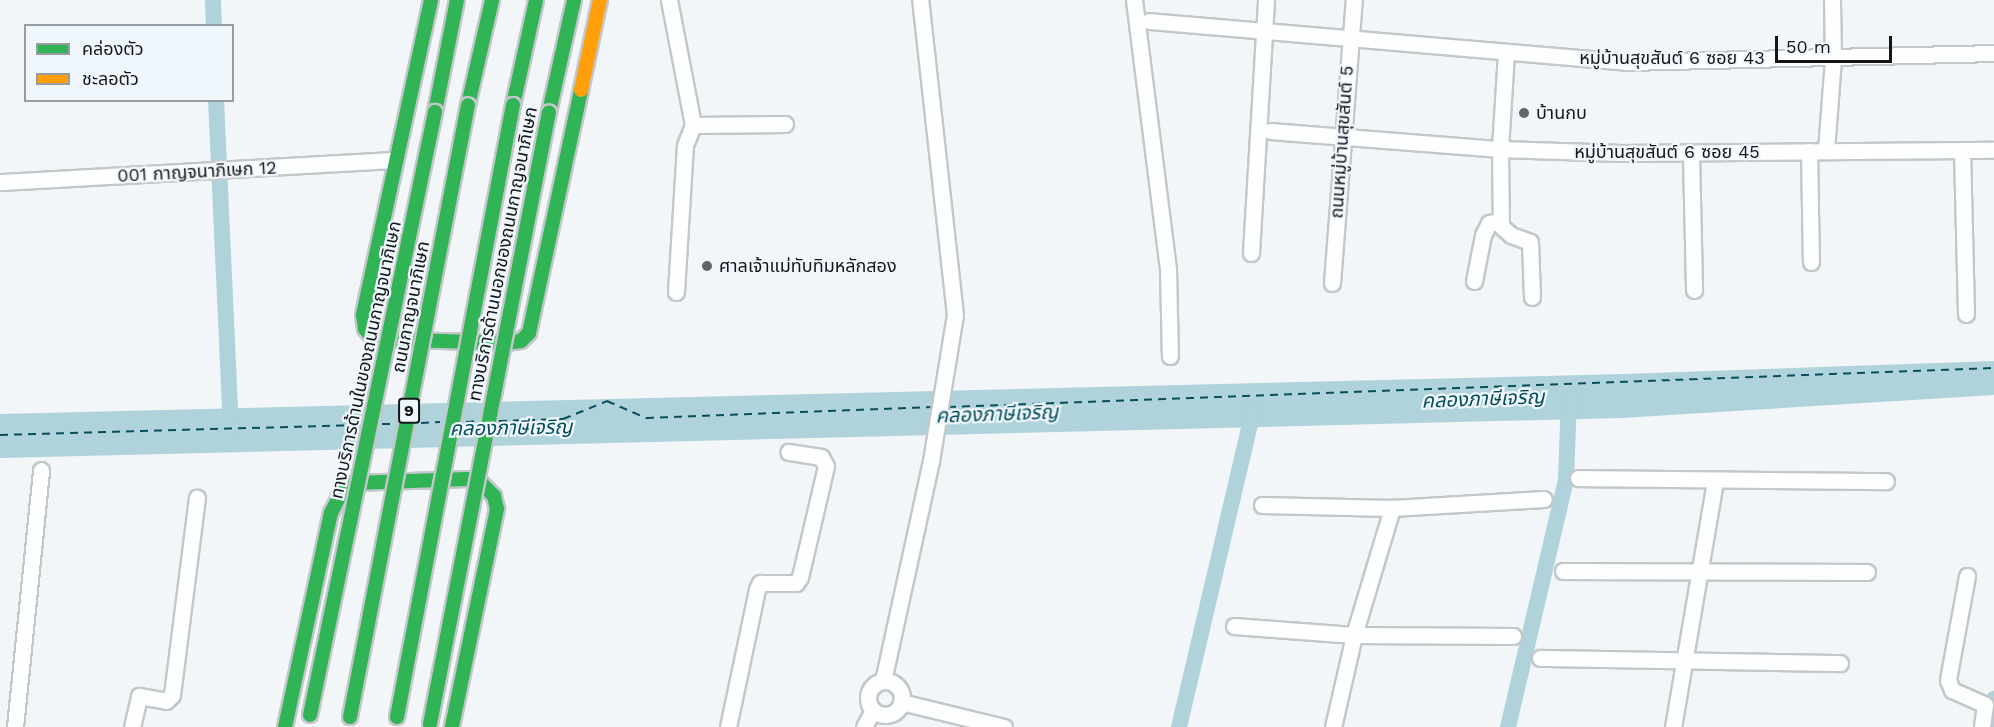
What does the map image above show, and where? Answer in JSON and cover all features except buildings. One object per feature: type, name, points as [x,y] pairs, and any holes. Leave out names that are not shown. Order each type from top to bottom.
[{"type":"main road","points":[[431,0],[394,160],[363,315],[365,328],[374,339],[386,342],[521,340],[532,321],[600,0]]},
{"type":"main road","name":"ทางบริการด้านในของถนนกาญจนาภิเษก","points":[[309,721],[457,0]]},
{"type":"main road","name":"ถนนกาญจนาภิเษก","points":[[349,722],[468,105],[492,0]]},
{"type":"main road","points":[[396,722],[513,105],[536,0]]},
{"type":"main road","name":"ทางบริการด้านนอกของถนนกาญจนาภิเษก","points":[[429,725],[549,112],[574,0]]},
{"type":"main road","points":[[285,727],[331,513],[344,487],[355,483],[466,479],[482,484],[494,496],[497,509],[452,727]]},
{"type":"street","points":[[669,0],[693,125],[685,145],[676,292]]},
{"type":"street","points":[[864,727],[873,710],[869,692],[883,681],[931,461],[955,315],[920,0]]},
{"type":"street","points":[[1134,0],[1168,270],[1170,356]]},
{"type":"street","points":[[1251,253],[1266,0]]},
{"type":"street","name":"ถนนหมู่บ้านสุขสันต์ 5","points":[[1332,283],[1341,136],[1354,0]]},
{"type":"street","points":[[1827,150],[1833,58],[1832,0]]},
{"type":"street","name":"หมู่บ้านสุขสันต์ 6 ซอย 43","points":[[1149,21],[1627,62],[1994,53]]},
{"type":"street","points":[[1506,53],[1500,149],[1501,221],[1511,235],[1524,237],[1533,248],[1532,297]]},
{"type":"street","points":[[693,125],[785,124]]},
{"type":"street","name":"หมู่บ้านสุขสันต์ 6 ซอย 45","points":[[1270,131],[1500,149],[1691,154],[1827,150],[1994,150]]},
{"type":"street","points":[[1962,150],[1966,314]]},
{"type":"street","points":[[1809,151],[1811,262]]},
{"type":"street","points":[[1691,154],[1694,290]]},
{"type":"street","name":"001 กาญจนาภิเษก 12","points":[[0,182],[394,160]]},
{"type":"street","points":[[1474,281],[1483,235],[1489,223],[1501,221]]},
{"type":"street","points":[[728,727],[759,583],[796,583],[800,577],[826,466],[821,457],[788,452]]},
{"type":"street","points":[[15,727],[41,470]]},
{"type":"street","points":[[1578,478],[1886,481]]},
{"type":"street","points":[[1673,727],[1715,481]]},
{"type":"street","points":[[132,727],[139,696],[166,701],[172,694],[197,498]]},
{"type":"street","points":[[1262,505],[1392,508],[1544,499]]},
{"type":"street","points":[[1333,727],[1354,635],[1392,508]]},
{"type":"street","points":[[1563,571],[1867,572]]},
{"type":"street","points":[[1966,576],[1948,680],[1952,690],[1984,705],[1982,727]]},
{"type":"street","points":[[1234,626],[1354,635],[1514,636]]},
{"type":"street","points":[[1540,658],[1840,663]]},
{"type":"street","points":[[883,681],[898,687],[901,702]]},
{"type":"street","points":[[873,710],[892,713],[901,702]]},
{"type":"street","points":[[901,702],[1004,727]]},
{"type":"water","name":"คลองภาษีเจริญ","points":[[1994,361],[1994,395],[1622,418],[0,458],[0,414],[1623,374]]},
{"type":"waterway","points":[[213,0],[214,24]]},
{"type":"waterway","points":[[216,102],[231,429]]},
{"type":"waterway","points":[[1508,727],[1566,480],[1569,398]]},
{"type":"waterway","points":[[1179,727],[1254,408]]},
{"type":"waterway","points":[[1987,727],[1994,699]]},
{"type":"ferry route","points":[[948,407],[1994,368]]},
{"type":"ferry route","points":[[499,421],[563,419],[607,401],[646,418],[934,407]]},
{"type":"ferry route","points":[[466,422],[479,421]]},
{"type":"ferry route","points":[[421,423],[440,422]]},
{"type":"ferry route","points":[[382,424],[392,424]]},
{"type":"ferry route","points":[[0,435],[359,425]]},
{"type":"traffic: fast","points":[[431,0],[363,315],[365,329],[374,339],[507,343],[521,341],[529,333],[581,90]]},
{"type":"traffic: fast","points":[[435,112],[457,0]]},
{"type":"traffic: fast","points":[[468,105],[492,0]]},
{"type":"traffic: fast","points":[[513,105],[536,0]]},
{"type":"traffic: fast","points":[[549,112],[574,0]]},
{"type":"traffic: fast","points":[[350,717],[468,105]]},
{"type":"traffic: fast","points":[[397,717],[513,105]]},
{"type":"traffic: fast","points":[[310,715],[435,112]]},
{"type":"traffic: fast","points":[[430,724],[549,112]]},
{"type":"traffic: fast","points":[[285,727],[331,513],[344,487],[355,483],[467,479],[482,484],[494,496],[497,509],[452,727]]},
{"type":"traffic: slow","points":[[581,90],[600,0]]},
{"type":"place","name":"บ้านกบ","points":[[1524,113]]},
{"type":"place","name":"ศาลเจ้าแม่ทับทิมหลักสอง","points":[[707,266]]}]
